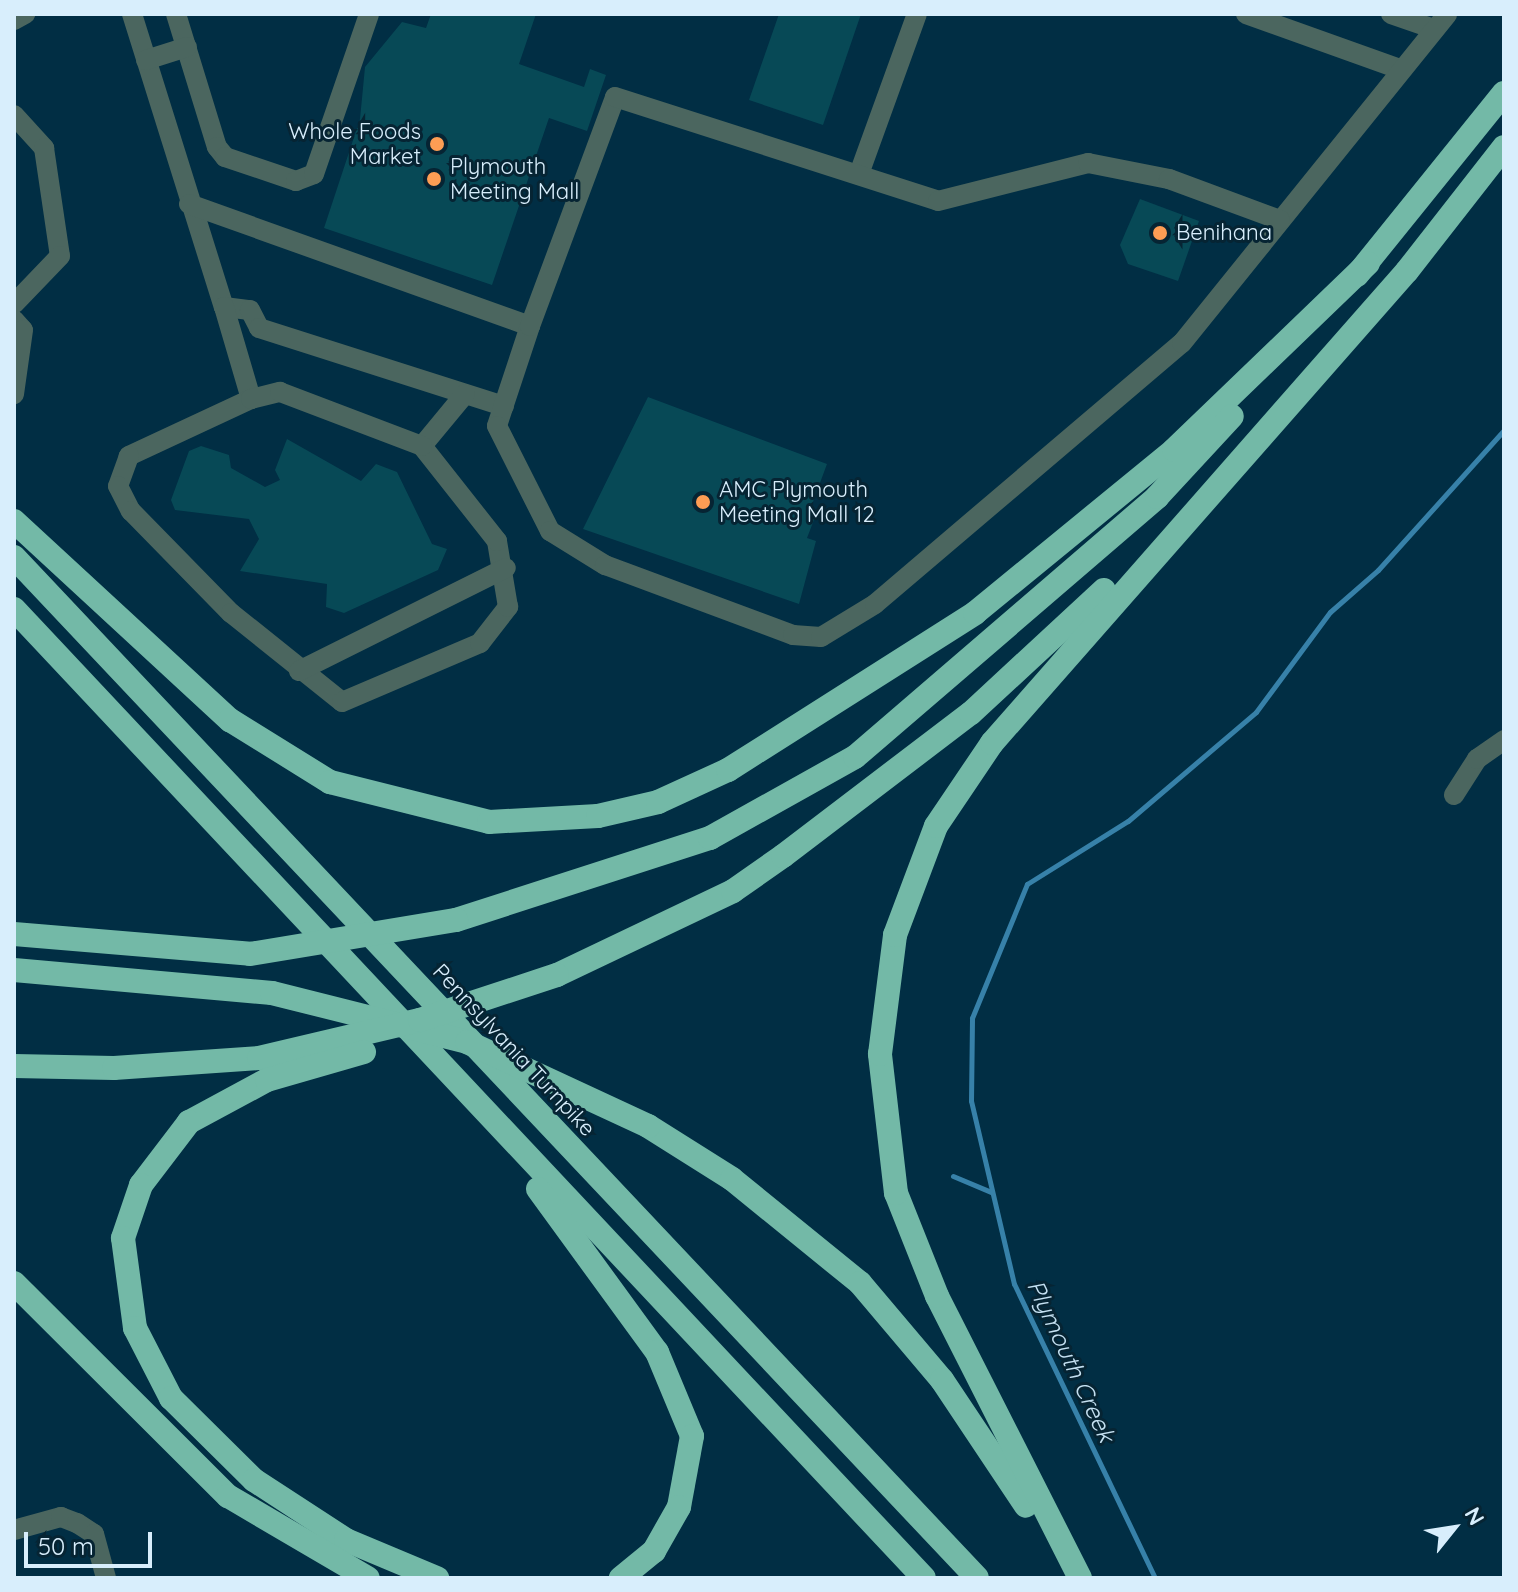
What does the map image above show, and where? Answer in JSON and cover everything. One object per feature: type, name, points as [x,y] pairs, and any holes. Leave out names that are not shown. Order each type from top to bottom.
[{"type":"highway","points":[[68,973],[250,954],[456,920],[710,838],[900,725],[1157,497],[1368,263],[1504,93]]},
{"type":"highway","points":[[1080,1578],[906,1224],[882,1108],[884,986],[916,871],[952,801],[992,743],[1183,518],[1302,392],[1504,147]]},
{"type":"highway","points":[[14,521],[230,720],[330,782],[377,799],[489,822],[598,816],[658,802],[728,770],[998,596],[1174,450],[1368,263]]},
{"type":"highway","points":[[14,1066],[263,1069],[429,1032],[557,975],[733,891],[783,856],[971,713],[1183,518]]},
{"type":"highway","name":"Pennsylvania Turnpike","points":[[14,557],[977,1578]]},
{"type":"highway","points":[[14,609],[480,1109],[924,1578]]},
{"type":"highway","points":[[14,634],[103,704]]},
{"type":"highway","points":[[14,934],[250,954]]},
{"type":"highway","points":[[14,970],[272,993],[467,1042],[648,1126],[732,1179],[892,1316],[1073,1578]]},
{"type":"highway","points":[[263,1069],[189,1122],[141,1185],[123,1238],[135,1328],[171,1398],[254,1480],[346,1540],[437,1578]]},
{"type":"highway","points":[[480,1109],[657,1352],[687,1412],[692,1460],[684,1496],[654,1551],[621,1578]]},
{"type":"highway","points":[[14,1283],[228,1496],[277,1531],[368,1578]]},
{"type":"street","points":[[14,20],[25,14]]},
{"type":"street","points":[[132,14],[251,399]]},
{"type":"street","points":[[176,14],[225,157],[296,181],[314,174],[369,14]]},
{"type":"street","points":[[859,174],[917,14]]},
{"type":"street","points":[[1246,14],[1400,69]]},
{"type":"street","points":[[1391,14],[1440,22]]},
{"type":"street","points":[[1280,220],[1122,166],[1088,163],[955,202],[615,97],[530,326],[497,426],[503,449],[550,531],[605,565],[793,635],[821,637],[875,604],[1182,343],[1440,22]]},
{"type":"street","points":[[146,60],[187,47]]},
{"type":"street","points":[[14,115],[44,148],[60,256],[14,304]]},
{"type":"street","points":[[189,204],[530,326]]},
{"type":"street","points":[[224,307],[250,310],[259,328],[504,406]]},
{"type":"street","points":[[14,320],[23,330],[14,394]]},
{"type":"street","points":[[280,392],[422,446],[497,541],[506,568],[508,607],[480,643],[355,701],[330,697],[231,613],[131,511],[118,486],[129,456],[251,399],[280,392]]},
{"type":"street","points":[[422,446],[465,394]]},
{"type":"street","points":[[299,671],[506,568]]},
{"type":"street","points":[[1454,795],[1477,759],[1504,740]]},
{"type":"street","points":[[14,1530],[61,1517],[77,1523],[94,1534],[106,1578]]},
{"type":"building","name":"Plymouth Meeting Mall","points":[[431,14],[536,14],[519,64],[584,87],[590,69],[606,75],[587,131],[549,118],[492,285],[324,228],[360,119],[365,67],[402,22],[426,28]]},
{"type":"building","points":[[779,14],[861,14],[823,125],[749,100]]},
{"type":"building","name":"Benihana","points":[[1140,199],[1199,221],[1178,281],[1128,264],[1120,245]]},
{"type":"building","name":"AMC Plymouth Meeting Mall 12","points":[[648,397],[827,464],[810,510],[817,512],[807,538],[816,541],[799,604],[583,529]]},
{"type":"building","points":[[287,439],[361,481],[376,464],[397,472],[432,544],[447,549],[438,570],[344,613],[326,607],[327,584],[240,571],[259,539],[249,519],[175,510],[171,500],[189,451],[201,446],[229,455],[231,468],[265,487],[280,480],[275,470]]},
{"type":"waterway","points":[[1155,1578],[1014,1284],[971,1101],[972,1018],[1027,884],[1128,821],[1256,712],[1330,612],[1378,570],[1504,430]]},
{"type":"waterway","name":"Plymouth Creek","points":[[953,1176],[991,1192]]},
{"type":"place","name":"Whole Foods Market","points":[[437,144]]},
{"type":"place","name":"Plymouth Meeting Mall","points":[[434,179]]},
{"type":"place","name":"Benihana","points":[[1160,233]]},
{"type":"place","name":"AMC Plymouth Meeting Mall 12","points":[[703,502]]}]
